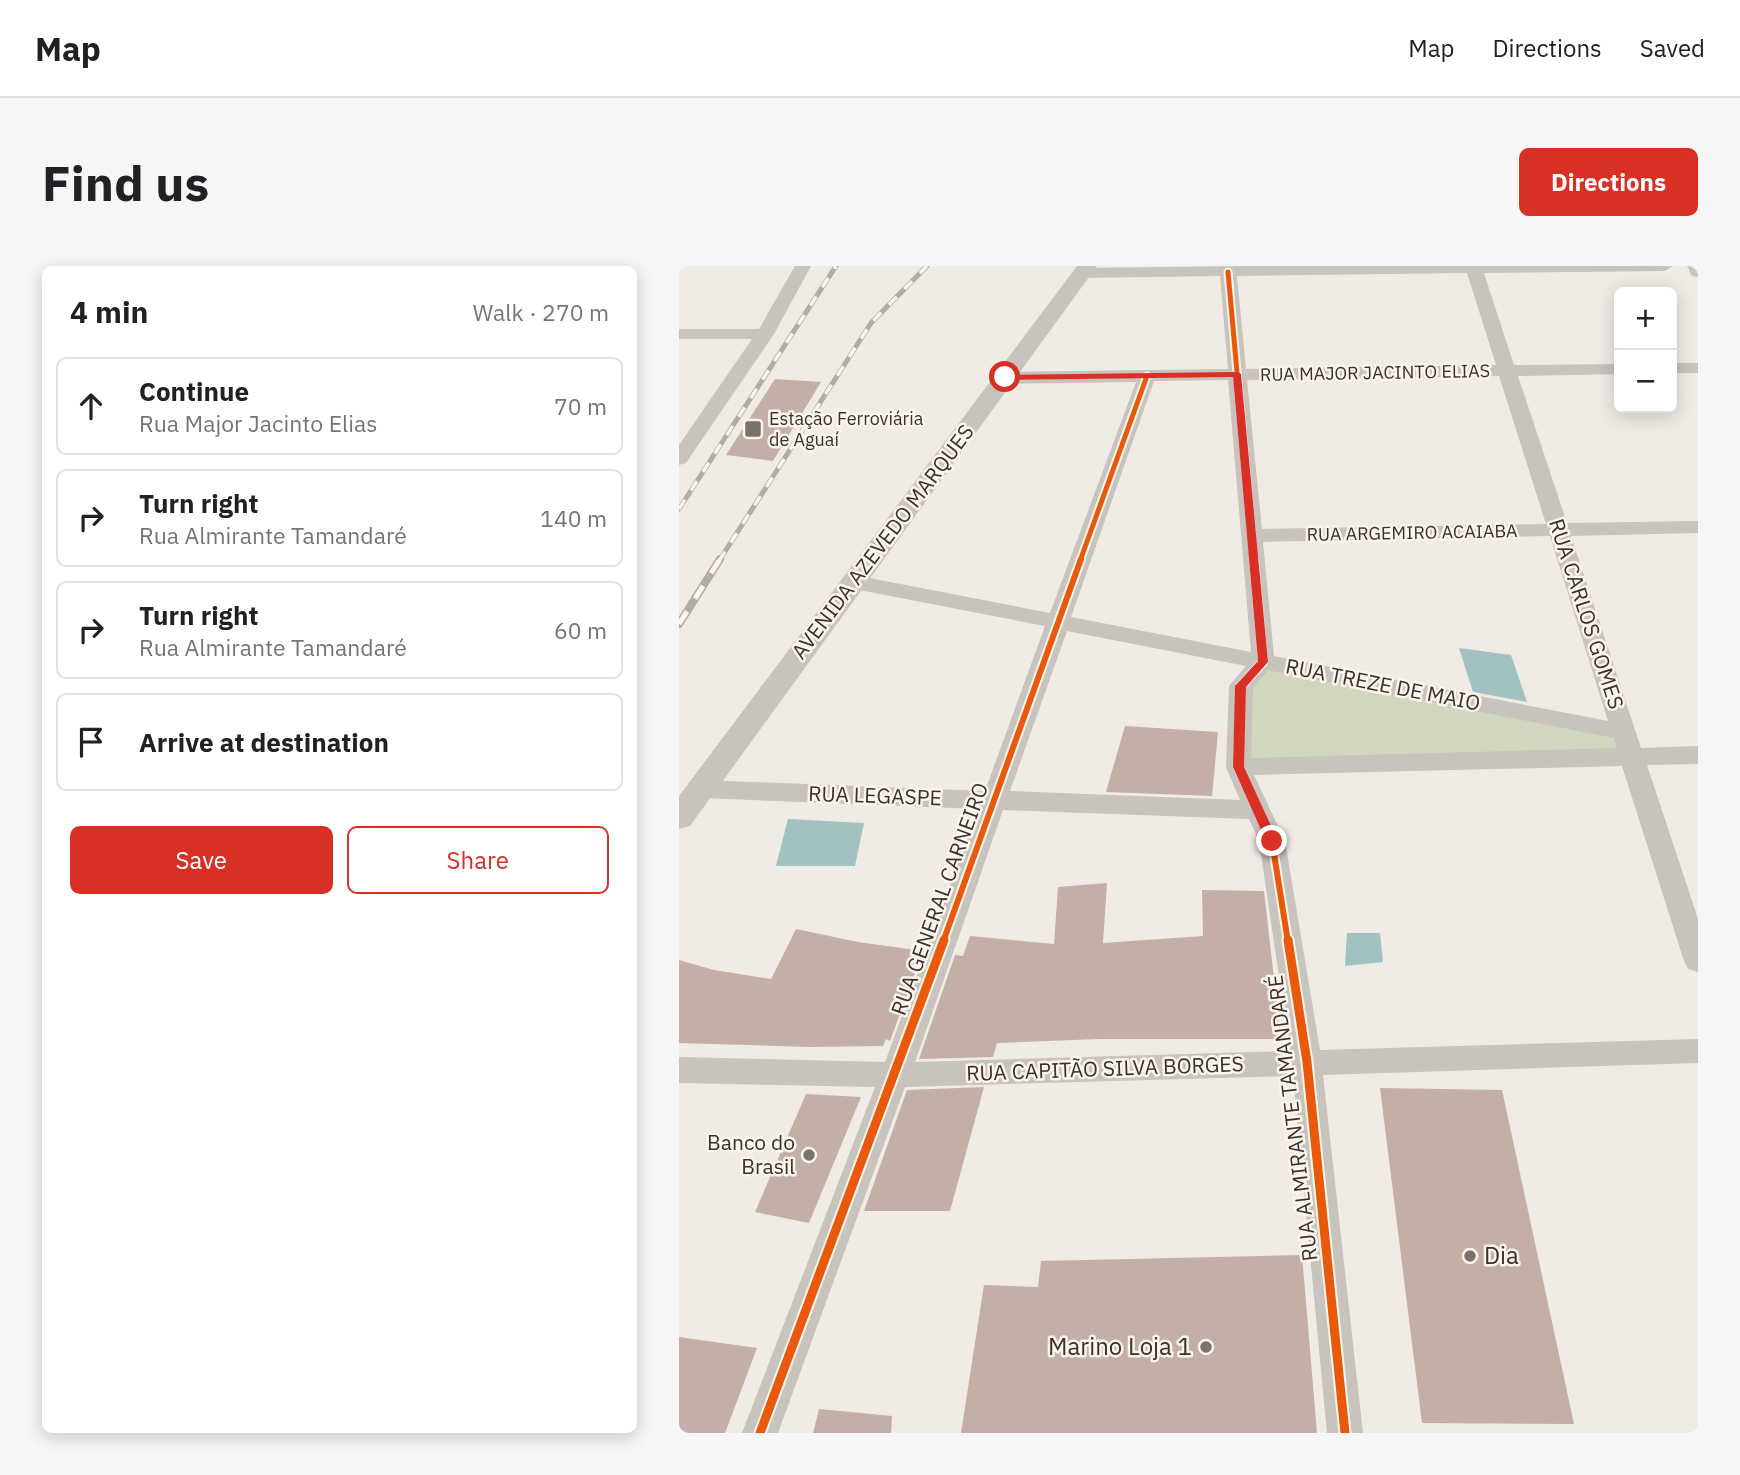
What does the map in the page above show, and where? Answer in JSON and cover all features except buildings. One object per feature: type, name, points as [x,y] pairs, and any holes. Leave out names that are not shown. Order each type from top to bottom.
[{"type":"street","points":[[679,459],[765,334],[803,266]]},
{"type":"street","points":[[1085,270],[1228,272],[1665,266]]},
{"type":"street","points":[[1695,266],[1698,272]]},
{"type":"street","name":"RUA CARLOS GOMES","points":[[1474,267],[1698,961]]},
{"type":"street","name":"AVENIDA AZEVEDO MARQUES","points":[[679,818],[1085,270]]},
{"type":"street","points":[[1228,272],[1263,662]]},
{"type":"street","points":[[679,334],[765,334]]},
{"type":"street","points":[[1677,368],[1698,368]]},
{"type":"street","name":"RUA MAJOR JACINTO ELIAS","points":[[1005,377],[1614,369]]},
{"type":"street","name":"RUA GENERAL CARNEIRO","points":[[760,1433],[895,1075],[1147,376]]},
{"type":"street","name":"RUA ARGEMIRO ACAIABA","points":[[1251,536],[1698,527]]},
{"type":"street","name":"RUA TREZE DE MAIO","points":[[854,582],[1624,732]]},
{"type":"street","name":"RUA ALMIRANTE TAMANDARÉ","points":[[1263,662],[1241,686],[1238,767],[1272,841],[1307,1062],[1345,1433]]},
{"type":"street","points":[[1238,767],[1698,755]]},
{"type":"street","name":"RUA LEGASPE","points":[[701,789],[1259,810]]},
{"type":"street","name":"RUA CAPITÃO SILVA BORGES","points":[[679,1070],[895,1075],[1698,1051]]},
{"type":"green space","points":[[1263,662],[1624,732],[1632,757],[1238,767],[1241,686]]},
{"type":"water","points":[[1459,648],[1511,655],[1527,702],[1473,692]]},
{"type":"water","points":[[788,819],[864,823],[855,866],[776,866]]},
{"type":"water","points":[[1347,933],[1380,933],[1383,962],[1345,966]]},
{"type":"railway","points":[[679,509],[836,266]]},
{"type":"railway","points":[[719,561],[871,323],[927,266]]},
{"type":"railway","points":[[679,624],[720,559]]},
{"type":"cycle path","points":[[1228,272],[1263,662],[1241,686],[1238,767],[1272,841],[1307,1062],[1345,1433]]},
{"type":"cycle path","points":[[760,1433],[895,1075],[1147,376]]},
{"type":"place","name":"Estação Ferroviária de Aguaí","points":[[753,429]]},
{"type":"place","name":"Banco do Brasil","points":[[809,1155]]},
{"type":"place","name":"Dia","points":[[1470,1256]]},
{"type":"place","name":"Marino Loja 1","points":[[1206,1347]]},
{"type":"route","points":[[1005,377],[1237,374],[1263,662],[1253,669],[1241,686],[1238,767],[1272,841]]}]
